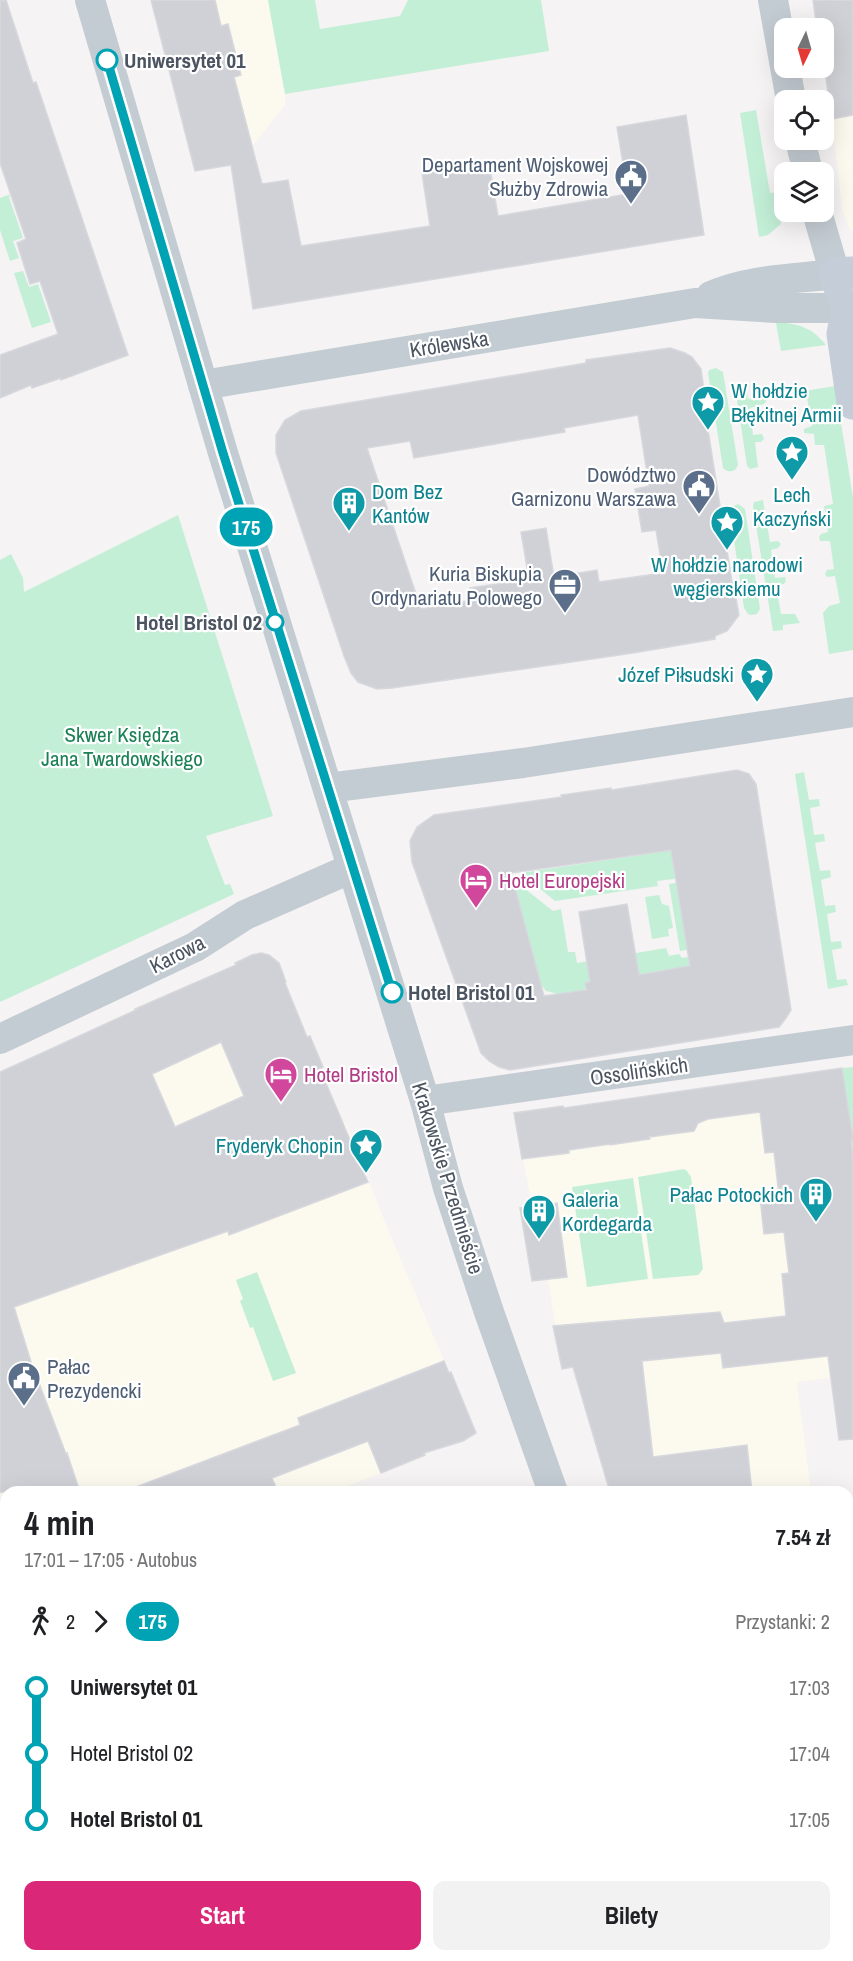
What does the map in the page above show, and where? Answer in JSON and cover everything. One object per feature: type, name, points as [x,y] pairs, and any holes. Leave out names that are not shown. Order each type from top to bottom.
[{"type":"street","name":"Krakowskie Przedmieście","points":[[90,0],[203,385],[425,1101],[448,1188],[551,1486]]},
{"type":"street","points":[[773,0],[789,90]]},
{"type":"street","points":[[822,222],[844,274],[851,309],[843,334],[853,403]]},
{"type":"street","name":"Królewska","points":[[695,303],[722,291],[753,284],[844,274]]},
{"type":"street","name":"Królewska","points":[[203,385],[695,303],[777,308],[851,309]]},
{"type":"street","points":[[328,788],[523,763],[853,712]]},
{"type":"street","name":"Karowa","points":[[0,1039],[195,947],[245,915],[352,868]]},
{"type":"street","name":"Ossolińskich","points":[[425,1101],[853,1040]]},
{"type":"shaded area","points":[[151,0],[268,0],[285,105],[253,145],[257,161],[195,171]]},
{"type":"shaded area","points":[[813,0],[853,0],[853,232],[842,210],[834,137],[834,90],[828,90],[826,78],[834,78],[834,18],[816,18]]},
{"type":"shaded area","points":[[269,955],[275,959],[282,971],[287,982],[285,984],[307,1036],[310,1036],[323,1067],[321,1069],[342,1122],[346,1123],[389,1232],[449,1372],[451,1372],[453,1377],[450,1378],[454,1388],[457,1386],[476,1433],[438,1447],[431,1452],[425,1452],[425,1455],[397,1465],[398,1467],[348,1486],[0,1486],[0,1210],[68,1114],[40,1053],[235,963]]},
{"type":"shaded area","points":[[853,1067],[853,1375],[797,1382],[810,1486],[721,1486],[719,1477],[661,1486],[608,1486],[573,1367],[562,1369],[553,1326],[555,1325],[548,1279],[531,1276],[521,1212],[525,1207],[532,1205],[514,1113],[563,1106],[564,1108],[794,1074],[795,1086],[823,1083],[821,1071]]},
{"type":"green space","points":[[268,0],[315,0],[320,29],[400,16],[408,0],[541,0],[549,51],[285,94]]},
{"type":"green space","points":[[756,110],[770,193],[774,192],[774,222],[781,222],[768,235],[759,237],[740,113]]},
{"type":"green space","points":[[11,194],[9,197],[23,238],[13,241],[19,258],[10,261],[0,230],[0,198]]},
{"type":"green space","points":[[23,271],[29,287],[38,284],[51,322],[32,328],[14,273]]},
{"type":"green space","points":[[776,323],[805,328],[826,345],[781,351]]},
{"type":"green space","points":[[716,368],[723,372],[738,465],[732,471],[723,468],[708,373],[709,370]]},
{"type":"green space","points":[[746,384],[748,399],[767,396],[768,398],[764,404],[750,408],[753,435],[762,434],[764,439],[761,442],[755,442],[758,467],[750,469],[747,466],[735,386]]},
{"type":"green space","points":[[835,386],[853,497],[853,650],[829,654],[823,613],[829,606],[840,603],[835,576],[827,577],[825,574],[827,570],[834,569],[830,541],[820,541],[819,537],[828,532],[824,506],[833,504],[824,445],[815,445],[814,434],[804,433],[804,429],[812,426],[807,398],[792,399],[787,394]]},
{"type":"green space","points":[[763,500],[770,542],[778,541],[781,544],[778,548],[771,550],[775,578],[785,577],[786,581],[784,584],[776,585],[781,614],[795,614],[800,623],[783,625],[783,630],[773,631],[753,506],[754,502]]},
{"type":"green space","points":[[738,504],[745,509],[760,609],[757,614],[751,615],[744,608],[730,513],[732,507]]},
{"type":"green space","name":"Skwer Księdza Jana Twardowskiego","points":[[178,515],[273,816],[206,836],[225,885],[230,884],[234,894],[0,1002],[0,560],[11,554],[23,578],[24,592]]},
{"type":"green space","points":[[804,772],[809,800],[819,799],[820,806],[810,808],[814,835],[824,834],[825,841],[815,843],[820,871],[830,870],[831,877],[821,880],[825,906],[835,905],[836,912],[827,914],[831,942],[841,941],[842,948],[832,950],[837,980],[846,979],[848,985],[828,989],[795,774]]},
{"type":"green space","points":[[693,847],[699,851],[674,879],[657,881],[658,886],[555,901],[521,873]]},
{"type":"green space","points":[[515,881],[553,911],[561,909],[568,952],[575,952],[577,963],[666,948],[669,956],[679,954],[682,958],[695,956],[707,970],[558,994],[546,991],[540,983]]},
{"type":"green space","points":[[687,881],[697,948],[680,951],[669,884]]},
{"type":"green space","points":[[659,895],[662,904],[669,906],[673,928],[668,929],[669,936],[652,939],[645,897]]},
{"type":"green space","points":[[853,1067],[853,1160],[848,1105],[844,1104],[845,1088],[842,1068]]},
{"type":"green space","points":[[684,1169],[691,1177],[703,1269],[698,1275],[653,1279],[638,1177]]},
{"type":"green space","points":[[633,1178],[648,1279],[587,1287],[572,1187]]},
{"type":"green space","points":[[257,1272],[296,1373],[273,1381],[253,1327],[250,1328],[240,1301],[243,1299],[236,1280]]},
{"type":"building","points":[[0,0],[6,0],[33,83],[36,82],[128,355],[61,380],[61,378],[32,388],[31,385],[0,398],[0,355],[58,334],[40,281],[30,284],[17,243],[26,239],[0,163]]},
{"type":"building","name":"Departament Wojskowej Służby Zdrowia","points":[[151,0],[215,0],[221,26],[228,24],[241,75],[234,77],[262,184],[288,180],[301,246],[430,226],[422,173],[489,162],[498,216],[628,194],[617,127],[686,115],[704,235],[253,309],[231,165],[195,171]]},
{"type":"building","points":[[813,0],[853,0],[853,115],[834,119],[834,90],[828,90],[826,78],[834,78],[834,18],[816,18]]},
{"type":"building","points":[[670,348],[692,357],[701,369],[705,398],[703,398],[739,615],[727,631],[715,636],[715,639],[392,688],[377,689],[358,682],[351,673],[344,656],[276,453],[276,435],[285,420],[301,411],[586,363],[586,360]],"holes":[[[638,415],[649,486],[635,489],[642,532],[656,530],[663,573],[599,582],[597,570],[554,577],[546,528],[521,532],[529,579],[470,588],[472,600],[421,609],[367,448],[410,441],[414,458],[565,432],[564,428]]]},
{"type":"building","name":"Hotel Europejski","points":[[737,770],[749,774],[756,784],[791,1010],[779,1027],[510,1070],[499,1067],[481,1053],[412,862],[410,841],[417,827],[434,815],[562,797],[561,795],[611,788],[612,790]],"holes":[[[671,850],[690,966],[639,975],[627,904],[579,912],[590,982],[585,983],[587,990],[544,996],[511,873]]]},
{"type":"building","points":[[261,953],[269,955],[279,963],[285,983],[307,1037],[310,1036],[323,1067],[320,1069],[368,1182],[229,1235],[228,1231],[14,1307],[31,1362],[78,1486],[0,1486],[0,1072],[236,965],[235,963]],"holes":[[[221,1042],[244,1096],[175,1127],[152,1074]]]},
{"type":"building","name":"Pałac Potockich","points":[[842,1068],[853,1140],[851,1140],[853,1160],[853,1439],[839,1440],[828,1356],[723,1368],[721,1353],[642,1361],[653,1457],[747,1445],[751,1486],[608,1486],[573,1367],[562,1369],[553,1326],[720,1312],[724,1323],[786,1316],[782,1274],[789,1273],[784,1232],[764,1234],[760,1197],[779,1195],[774,1152],[765,1153],[760,1112],[708,1119],[698,1123],[694,1131],[522,1159],[514,1113],[563,1106],[564,1108]]},
{"type":"building","name":"Galeria Kordegarda","points":[[557,1203],[567,1277],[532,1281],[520,1208]]},
{"type":"building","points":[[444,1361],[449,1373],[451,1372],[476,1433],[463,1441],[424,1453],[425,1455],[381,1473],[368,1441],[272,1478],[275,1486],[139,1486],[300,1425],[298,1418]]},
{"type":"bus line","name":"175","points":[[107,60],[223,453],[392,992]]},
{"type":"place","name":"Uniwersytet 01","points":[[107,60]]},
{"type":"place","name":"Departament Wojskowej Służby Zdrowia","points":[[631,205]]},
{"type":"place","name":"W hołdzie Błękitnej Armii","points":[[708,431]]},
{"type":"place","name":"Lech Kaczyński","points":[[792,481]]},
{"type":"place","name":"Dowództwo Garnizonu Warszawa","points":[[699,515]]},
{"type":"place","name":"Dom Bez Kantów","points":[[349,532]]},
{"type":"place","name":"W hołdzie narodowi węgierskiemu","points":[[727,551]]},
{"type":"place","name":"Kuria Biskupia Ordynariatu Polowego","points":[[565,614]]},
{"type":"place","name":"Hotel Bristol 02","points":[[275,622]]},
{"type":"place","name":"Józef Piłsudski","points":[[757,703]]},
{"type":"place","name":"Hotel Europejski","points":[[476,909]]},
{"type":"place","name":"Hotel Bristol 01","points":[[392,992]]},
{"type":"place","name":"Hotel Bristol","points":[[281,1103]]},
{"type":"place","name":"Fryderyk Chopin","points":[[366,1174]]},
{"type":"place","name":"Pałac Potockich","points":[[816,1223]]},
{"type":"place","name":"Galeria Kordegarda","points":[[539,1240]]},
{"type":"place","name":"Pałac Prezydencki","points":[[24,1407]]}]
